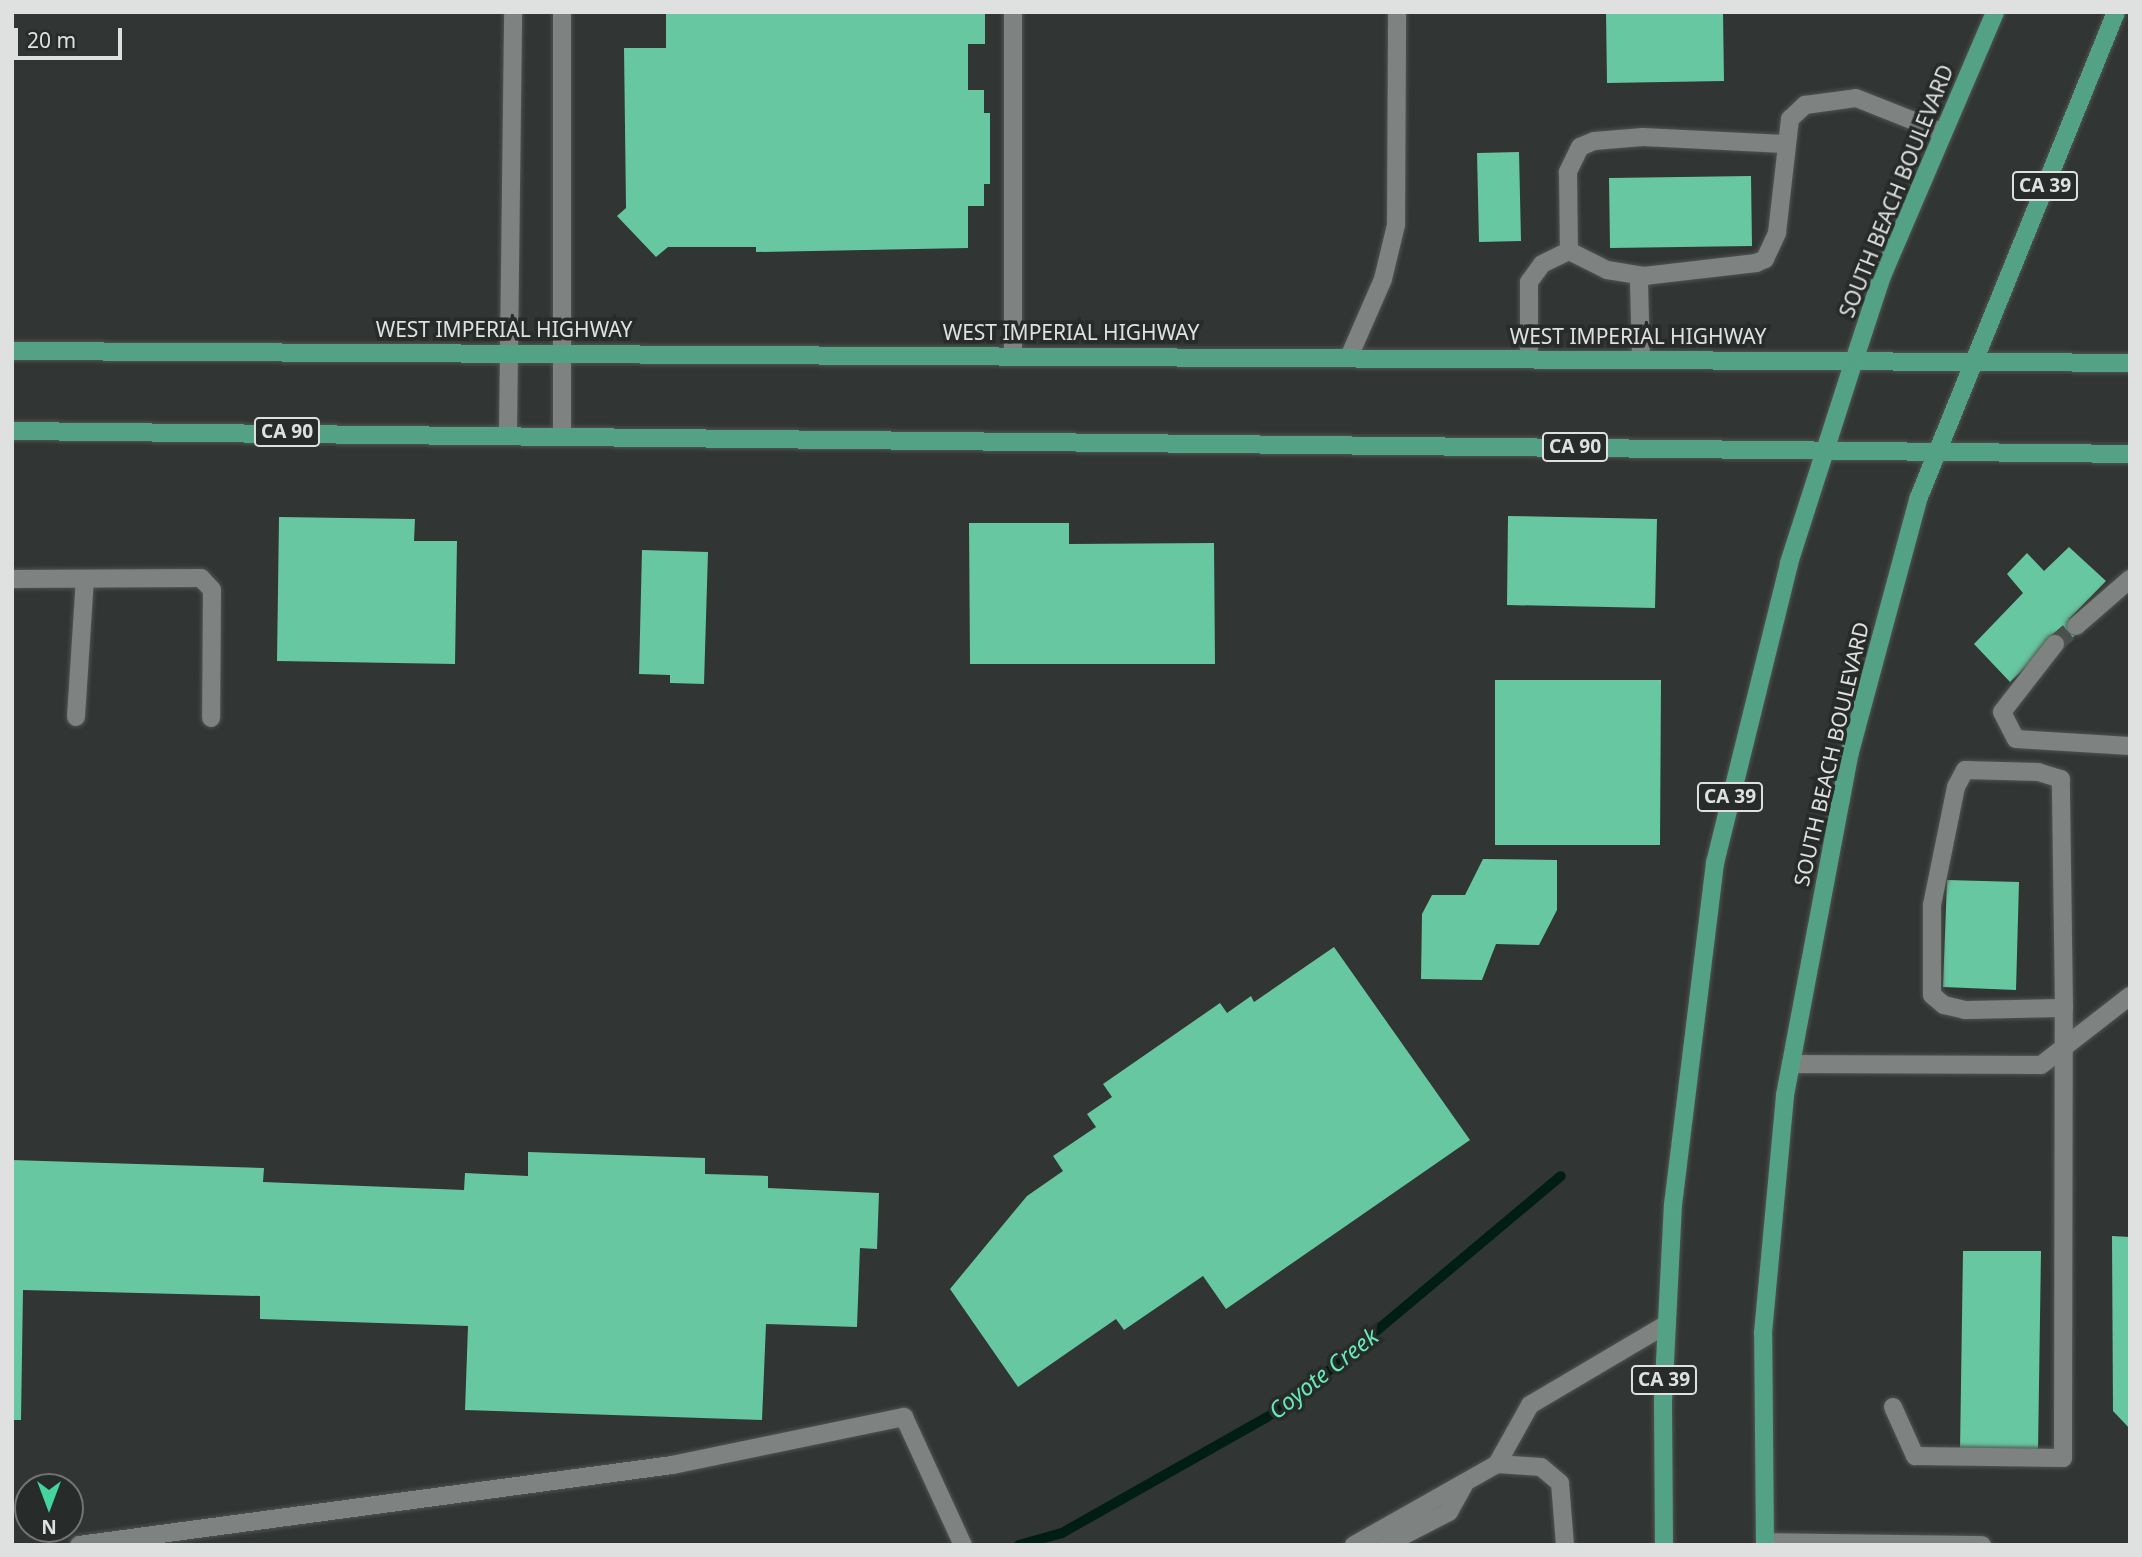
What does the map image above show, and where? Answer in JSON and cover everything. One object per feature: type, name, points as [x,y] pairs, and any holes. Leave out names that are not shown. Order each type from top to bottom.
[{"type":"main road","name":"SOUTH BEACH BOULEVARD","points":[[1664,1545],[1667,1325],[1673,1205],[1715,863],[1789,563],[1824,451],[1882,276],[1995,12]]},
{"type":"main road","name":"SOUTH BEACH BOULEVARD","points":[[1765,1543],[1763,1333],[1791,1064],[1850,752],[1919,497],[2116,12]]},
{"type":"main road","name":"WEST IMPERIAL HIGHWAY","points":[[12,351],[510,351],[2130,363]]},
{"type":"main road","name":"CA 90","points":[[12,430],[508,433],[1938,451]]},
{"type":"main road","points":[[1938,451],[2130,454]]},
{"type":"street","points":[[508,433],[513,12]]},
{"type":"street","points":[[562,12],[562,434]]},
{"type":"street","points":[[1013,12],[1013,354]]},
{"type":"street","points":[[1349,357],[1383,279],[1396,225],[1397,12]]},
{"type":"street","points":[[1569,251],[1607,270],[1644,276],[1765,259],[1777,233],[1784,144],[1790,118],[1805,105],[1828,99],[1856,97],[1942,132]]},
{"type":"street","points":[[1569,251],[1568,172],[1580,147],[1594,141],[1643,137],[1784,144]]},
{"type":"street","points":[[1529,358],[1529,282],[1542,264],[1569,251]]},
{"type":"street","points":[[1641,359],[1639,282],[1644,276]]},
{"type":"street","points":[[12,579],[201,579],[212,590],[211,718]]},
{"type":"street","points":[[76,717],[85,579]]},
{"type":"street","points":[[2076,626],[2130,579]]},
{"type":"street","points":[[2055,644],[2002,712],[2016,739],[2130,746]]},
{"type":"street","points":[[1893,1407],[1915,1456],[2063,1458],[2064,1009],[2061,779],[2038,772],[1965,770],[1956,787],[1935,892],[1929,965],[1932,995],[1944,1005],[1965,1010],[2064,1009]]},
{"type":"street","points":[[1791,1064],[2041,1065],[2130,996]]},
{"type":"street","points":[[1354,1545],[1369,1533],[1464,1485],[1497,1464],[1530,1405],[1667,1325]]},
{"type":"street","points":[[79,1545],[672,1465],[904,1418],[946,1502],[963,1545]]},
{"type":"street","points":[[1497,1464],[1541,1467],[1560,1483],[1565,1545]]},
{"type":"street","points":[[1385,1545],[1449,1512],[1464,1485]]},
{"type":"street","points":[[1765,1543],[1982,1545]]},
{"type":"building","points":[[666,12],[985,12],[985,44],[968,44],[968,90],[984,90],[984,113],[990,113],[990,184],[984,184],[984,206],[968,206],[968,248],[756,252],[756,247],[668,247],[656,257],[617,216],[626,208],[624,48],[666,48]]},
{"type":"building","points":[[1606,12],[1723,12],[1724,81],[1607,83]]},
{"type":"building","points":[[1519,152],[1521,241],[1479,242],[1477,153]]},
{"type":"building","points":[[1751,176],[1752,246],[1610,248],[1609,178]]},
{"type":"building","points":[[1508,516],[1657,519],[1655,608],[1507,605]]},
{"type":"building","points":[[279,517],[415,519],[414,541],[457,541],[455,664],[277,661]]},
{"type":"building","points":[[969,523],[1069,523],[1069,544],[1214,543],[1215,664],[970,664]]},
{"type":"building","points":[[2069,547],[2106,581],[2069,619],[2080,630],[2061,650],[2053,641],[2010,682],[1974,644],[2023,593],[2007,574],[2027,553],[2044,571]]},
{"type":"building","points":[[642,550],[708,552],[704,684],[670,683],[670,675],[639,674]]},
{"type":"building","points":[[1495,680],[1661,680],[1660,845],[1495,845]]},
{"type":"building","points":[[1483,859],[1557,860],[1557,910],[1539,945],[1496,944],[1482,980],[1421,979],[1422,914],[1432,895],[1465,895]]},
{"type":"building","points":[[1947,880],[2019,882],[2016,990],[1943,987]]},
{"type":"building","points":[[1334,947],[1470,1140],[1226,1309],[1203,1276],[1124,1330],[1116,1319],[1018,1387],[950,1289],[1027,1196],[1063,1171],[1053,1156],[1096,1127],[1087,1114],[1112,1097],[1103,1084],[1220,1003],[1227,1013],[1251,996],[1254,1002]]},
{"type":"building","points":[[528,1152],[705,1158],[705,1174],[768,1176],[768,1188],[879,1193],[877,1249],[860,1248],[857,1327],[766,1324],[762,1420],[465,1410],[468,1326],[260,1319],[260,1296],[23,1290],[21,1420],[12,1420],[12,1160],[264,1168],[263,1182],[464,1190],[465,1173],[528,1176]]},
{"type":"building","points":[[2112,1236],[2130,1237],[2130,1429],[2113,1411]]},
{"type":"building","points":[[1963,1251],[2041,1251],[2038,1452],[1960,1451]]},
{"type":"waterway","name":"Coyote Creek","points":[[1019,1545],[1062,1533],[1288,1405],[1561,1176]]},
{"type":"tunnel","points":[[2055,644],[2076,626]]}]
